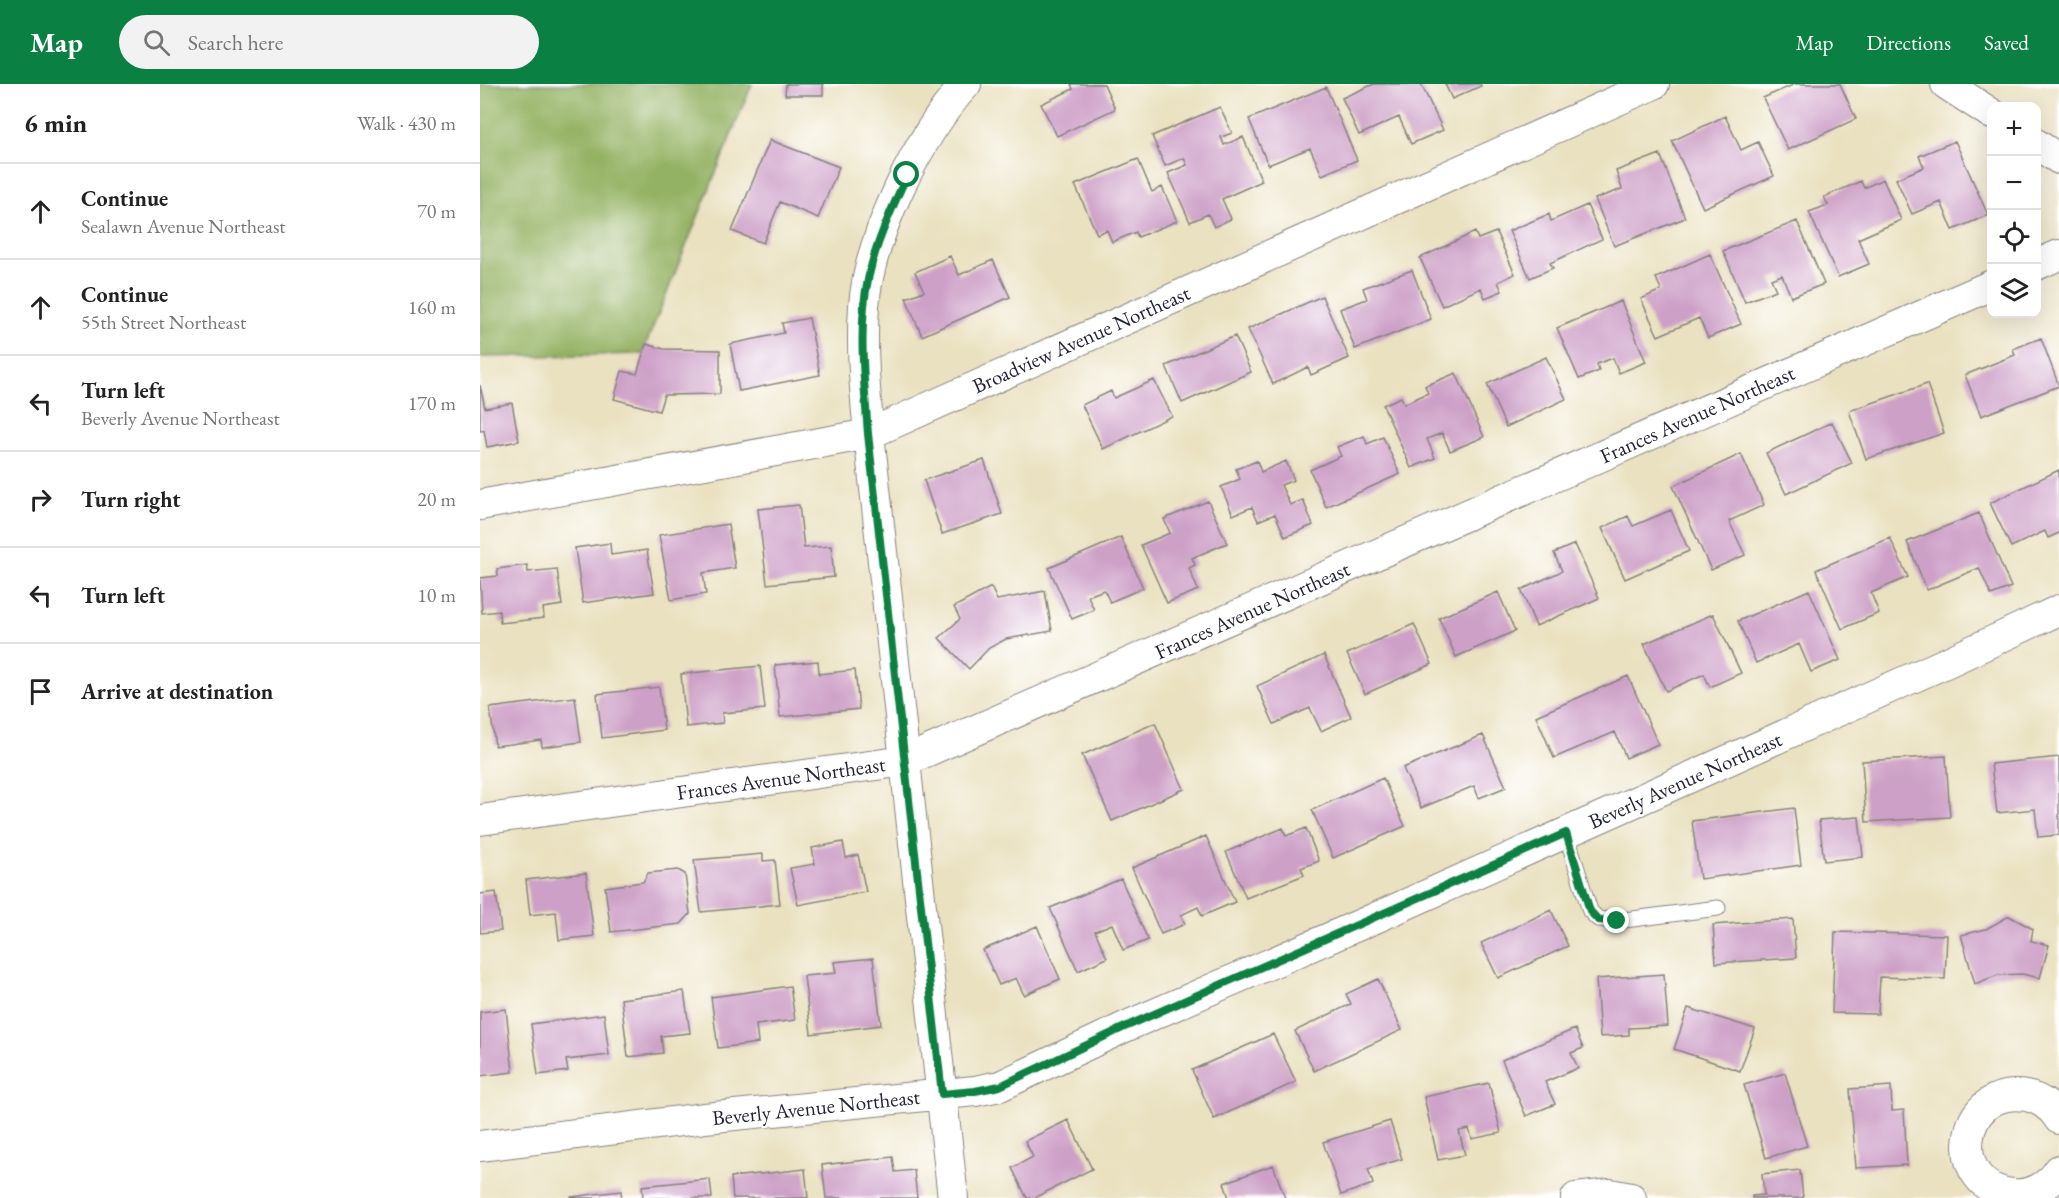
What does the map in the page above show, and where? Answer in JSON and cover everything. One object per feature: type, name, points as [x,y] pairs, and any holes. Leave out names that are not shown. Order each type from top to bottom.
[{"type":"street","points":[[954,1198],[868,434],[863,345],[864,304],[871,266],[884,224],[922,146],[954,97],[966,84]]},
{"type":"street","name":"Broadview Avenue Northeast","points":[[480,505],[868,434],[1654,84]]},
{"type":"street","points":[[1946,84],[1987,111]]},
{"type":"street","points":[[2041,147],[2059,159]]},
{"type":"street","points":[[2039,264],[2059,255]]},
{"type":"street","name":"Frances Avenue Northeast","points":[[480,820],[905,761],[1987,287]]},
{"type":"street","name":"Beverly Avenue Northeast","points":[[480,1146],[705,1118],[975,1091],[1000,1086],[1127,1026],[1566,833],[2059,610]]},
{"type":"street","points":[[2059,1119],[2046,1104],[2032,1097],[2017,1094],[2001,1097],[1987,1104],[1976,1116],[1967,1145],[1970,1161],[1976,1174],[1998,1191],[2027,1196],[2055,1178],[2059,1170]]},
{"type":"street","points":[[1575,1198],[1610,1194],[1630,1197]]},
{"type":"lane","points":[[1566,833],[1590,911],[1598,920],[1617,921],[1718,908]]},
{"type":"green space","points":[[480,84],[752,84],[642,354],[480,357]]},
{"type":"building","points":[[786,84],[823,84],[823,95],[785,95]]},
{"type":"building","points":[[1071,84],[1104,84],[1115,109],[1057,136],[1041,104],[1073,89]]},
{"type":"building","points":[[1374,84],[1421,84],[1443,130],[1411,144],[1399,117],[1359,135],[1342,98]]},
{"type":"building","points":[[1445,84],[1480,84],[1481,86],[1452,99]]},
{"type":"building","points":[[1795,84],[1840,84],[1856,119],[1788,150],[1763,98]]},
{"type":"building","points":[[1326,87],[1357,160],[1322,175],[1310,148],[1268,165],[1249,119]]},
{"type":"building","points":[[1220,107],[1232,133],[1221,137],[1224,145],[1243,137],[1262,181],[1222,199],[1231,219],[1214,227],[1208,214],[1190,222],[1168,173],[1187,165],[1184,158],[1165,166],[1152,136]]},
{"type":"building","points":[[1725,116],[1741,150],[1758,142],[1774,176],[1703,208],[1672,141]]},
{"type":"building","points":[[770,140],[839,167],[818,218],[780,202],[763,243],[732,231]]},
{"type":"building","points":[[1955,141],[1987,215],[1953,230],[1941,202],[1912,214],[1896,179],[1924,167],[1919,156]]},
{"type":"building","points":[[1660,154],[1685,218],[1614,246],[1595,199],[1622,189],[1616,171]]},
{"type":"building","points":[[1138,159],[1152,192],[1162,187],[1177,221],[1138,237],[1136,232],[1112,242],[1107,230],[1097,234],[1075,185]]},
{"type":"building","points":[[1883,179],[1901,220],[1858,239],[1869,264],[1838,277],[1809,212],[1828,205],[1824,197],[1861,181],[1864,188]]},
{"type":"building","points":[[1587,205],[1602,239],[1550,263],[1553,268],[1530,278],[1509,231],[1549,214],[1551,221]]},
{"type":"building","points":[[1797,221],[1824,284],[1791,297],[1782,275],[1771,279],[1776,290],[1745,302],[1723,251]]},
{"type":"building","points":[[1475,232],[1478,239],[1496,232],[1515,274],[1498,282],[1502,291],[1485,298],[1481,288],[1442,306],[1420,258]]},
{"type":"building","points":[[1710,254],[1741,324],[1708,338],[1699,318],[1658,336],[1641,299],[1661,290],[1656,278]]},
{"type":"building","points":[[950,256],[959,275],[993,260],[1010,297],[922,336],[906,298],[924,291],[915,272]]},
{"type":"building","points":[[1412,270],[1431,319],[1355,349],[1340,309],[1367,299],[1363,288]]},
{"type":"building","points":[[1322,296],[1349,358],[1311,375],[1308,367],[1273,384],[1248,329]]},
{"type":"building","points":[[1621,301],[1646,362],[1619,373],[1613,358],[1597,364],[1599,371],[1579,379],[1557,328]]},
{"type":"building","points":[[809,318],[820,375],[739,391],[730,344],[784,333],[782,323]]},
{"type":"building","points":[[1235,336],[1251,372],[1182,403],[1166,366]]},
{"type":"building","points":[[2041,338],[2059,386],[1981,416],[1965,375],[2015,355],[2013,349]]},
{"type":"building","points":[[646,344],[664,349],[720,350],[720,394],[664,395],[659,411],[614,399],[622,371],[637,374]]},
{"type":"building","points":[[1546,357],[1566,399],[1506,427],[1487,384]]},
{"type":"building","points":[[1456,373],[1484,437],[1450,451],[1442,433],[1427,439],[1435,458],[1411,468],[1383,405],[1401,397],[1404,404],[1428,393],[1425,386]]},
{"type":"building","points":[[1154,380],[1172,416],[1103,449],[1082,405],[1111,391],[1114,398]]},
{"type":"building","points":[[1927,384],[1944,433],[1866,459],[1849,411]]},
{"type":"building","points":[[480,385],[485,408],[512,403],[519,441],[487,447],[484,430],[480,431]]},
{"type":"building","points":[[1832,422],[1852,463],[1786,494],[1766,453]]},
{"type":"building","points":[[1364,436],[1367,444],[1383,437],[1400,474],[1326,507],[1310,470],[1341,456],[1337,447]]},
{"type":"building","points":[[1741,454],[1764,505],[1729,521],[1745,555],[1711,570],[1673,486]]},
{"type":"building","points":[[984,460],[1002,514],[942,534],[924,480]]},
{"type":"building","points":[[1257,461],[1261,472],[1286,461],[1294,480],[1281,485],[1290,505],[1303,500],[1313,525],[1285,537],[1275,514],[1258,521],[1252,507],[1233,515],[1221,487],[1240,479],[1236,469]]},
{"type":"building","points":[[2059,470],[2059,533],[2048,538],[2045,531],[2011,547],[1990,503]]},
{"type":"building","points":[[1208,501],[1227,543],[1192,558],[1195,565],[1189,568],[1198,590],[1167,603],[1141,545],[1170,533],[1164,519]]},
{"type":"building","points":[[799,505],[804,548],[831,546],[834,577],[767,584],[758,509]]},
{"type":"building","points":[[1671,510],[1689,551],[1625,579],[1602,528],[1628,516],[1633,526]]},
{"type":"building","points":[[1979,513],[2011,587],[1991,595],[1979,568],[1927,590],[1907,542]]},
{"type":"building","points":[[728,524],[735,568],[703,573],[706,594],[671,600],[659,535]]},
{"type":"building","points":[[1121,537],[1143,588],[1110,602],[1104,590],[1088,596],[1094,610],[1072,619],[1049,568]]},
{"type":"building","points":[[1890,538],[1908,577],[1871,593],[1879,613],[1842,629],[1816,570]]},
{"type":"building","points":[[610,543],[611,555],[647,550],[654,593],[583,603],[575,548]]},
{"type":"building","points":[[1575,544],[1599,598],[1536,626],[1521,590],[1562,571],[1554,553]]},
{"type":"building","points":[[527,565],[528,572],[557,569],[562,605],[543,608],[544,618],[500,623],[499,611],[482,613],[480,578],[498,576],[497,569]]},
{"type":"building","points":[[991,587],[997,600],[1045,591],[1052,631],[1006,639],[989,648],[969,669],[939,638],[960,619],[954,607]]},
{"type":"building","points":[[1809,590],[1840,660],[1811,672],[1799,644],[1756,663],[1738,621]]},
{"type":"building","points":[[1498,592],[1515,631],[1456,657],[1439,618]]},
{"type":"building","points":[[1713,614],[1741,673],[1710,687],[1704,674],[1666,691],[1644,644]]},
{"type":"building","points":[[1414,624],[1432,664],[1365,694],[1347,654]]},
{"type":"building","points":[[1324,655],[1351,717],[1321,731],[1310,708],[1274,724],[1257,686]]},
{"type":"building","points":[[818,661],[819,674],[855,670],[859,709],[780,717],[775,665]]},
{"type":"building","points":[[760,666],[765,709],[722,713],[723,723],[686,727],[681,674]]},
{"type":"building","points":[[1628,676],[1658,744],[1626,758],[1615,732],[1554,758],[1536,716]]},
{"type":"building","points":[[659,687],[664,730],[602,738],[597,694]]},
{"type":"building","points":[[575,697],[581,742],[542,747],[541,740],[495,746],[490,708]]},
{"type":"building","points":[[1155,723],[1184,789],[1112,821],[1082,755]]},
{"type":"building","points":[[1483,735],[1506,787],[1479,798],[1474,786],[1421,808],[1403,768]]},
{"type":"building","points":[[1946,756],[1950,817],[1866,822],[1862,761]]},
{"type":"building","points":[[2059,757],[2059,835],[2038,837],[2035,809],[1997,813],[1991,764]]},
{"type":"building","points":[[1383,778],[1405,826],[1333,858],[1312,810]]},
{"type":"building","points":[[1794,808],[1801,865],[1700,879],[1692,821]]},
{"type":"building","points":[[1859,817],[1863,857],[1824,861],[1819,820]]},
{"type":"building","points":[[1283,828],[1286,836],[1306,828],[1319,861],[1301,868],[1304,875],[1246,898],[1226,852]]},
{"type":"building","points":[[1206,836],[1235,902],[1202,916],[1198,907],[1181,915],[1185,924],[1161,934],[1132,868]]},
{"type":"building","points":[[843,842],[846,858],[858,855],[866,892],[798,905],[790,868],[815,864],[812,848]]},
{"type":"building","points":[[763,854],[763,861],[775,860],[780,904],[701,912],[694,860]]},
{"type":"building","points":[[678,870],[685,874],[690,914],[681,924],[611,932],[605,887],[643,882],[648,873]]},
{"type":"building","points":[[586,873],[594,936],[559,940],[556,912],[530,915],[526,880]]},
{"type":"building","points":[[1121,879],[1148,940],[1123,950],[1112,924],[1095,931],[1107,958],[1078,971],[1050,908]]},
{"type":"building","points":[[496,892],[501,931],[480,933],[480,894]]},
{"type":"building","points":[[1551,910],[1568,946],[1498,978],[1481,943]]},
{"type":"building","points":[[2009,916],[2033,929],[2031,941],[2049,945],[2040,978],[2022,974],[1998,975],[1975,984],[1961,935],[1986,929]]},
{"type":"building","points":[[1793,919],[1796,958],[1716,963],[1713,925]]},
{"type":"building","points":[[1037,926],[1060,979],[1024,995],[1016,978],[999,985],[983,950]]},
{"type":"building","points":[[1835,932],[1947,935],[1945,979],[1880,977],[1878,1014],[1832,1013]]},
{"type":"building","points":[[873,958],[881,1025],[811,1034],[804,976],[836,973],[834,962]]},
{"type":"building","points":[[1664,974],[1668,1026],[1629,1028],[1629,1035],[1600,1037],[1596,979]]},
{"type":"building","points":[[1378,979],[1402,1030],[1314,1071],[1295,1031],[1351,1004],[1346,994]]},
{"type":"building","points":[[790,986],[795,1020],[756,1025],[758,1043],[718,1048],[711,997]]},
{"type":"building","points":[[684,991],[690,1033],[661,1036],[663,1053],[628,1057],[621,999]]},
{"type":"building","points":[[1688,1008],[1755,1029],[1740,1071],[1674,1049]]},
{"type":"building","points":[[506,1009],[513,1072],[480,1076],[480,1012]]},
{"type":"building","points":[[604,1014],[609,1055],[566,1060],[568,1071],[538,1075],[531,1024]]},
{"type":"building","points":[[1575,1029],[1583,1048],[1571,1053],[1578,1068],[1545,1082],[1555,1104],[1526,1116],[1502,1060]]},
{"type":"building","points":[[1273,1034],[1296,1082],[1214,1119],[1192,1070]]},
{"type":"building","points":[[1785,1073],[1807,1146],[1766,1158],[1744,1085]]},
{"type":"building","points":[[1489,1083],[1501,1133],[1472,1139],[1469,1129],[1459,1131],[1465,1155],[1438,1160],[1424,1097]]},
{"type":"building","points":[[1891,1086],[1892,1111],[1904,1110],[1907,1165],[1856,1168],[1850,1089]]},
{"type":"building","points":[[1068,1120],[1092,1169],[1034,1198],[1027,1198],[1012,1168],[1033,1157],[1025,1141]]},
{"type":"building","points":[[1390,1121],[1402,1159],[1368,1169],[1373,1184],[1341,1195],[1323,1142]]},
{"type":"building","points":[[893,1157],[895,1172],[914,1170],[917,1198],[826,1198],[822,1165]]},
{"type":"building","points":[[1273,1165],[1285,1198],[1229,1198],[1224,1183]]},
{"type":"building","points":[[805,1169],[808,1198],[733,1198],[731,1177]]},
{"type":"building","points":[[1800,1170],[1803,1198],[1752,1198],[1752,1196],[1764,1195],[1762,1174]]},
{"type":"building","points":[[710,1179],[712,1198],[643,1198],[642,1186]]},
{"type":"building","points":[[621,1191],[622,1198],[571,1198],[571,1197]]},
{"type":"route","points":[[907,175],[884,224],[871,266],[864,304],[863,345],[868,434],[942,1094],[1000,1086],[1127,1026],[1566,833],[1590,911],[1598,920],[1617,921]]}]
